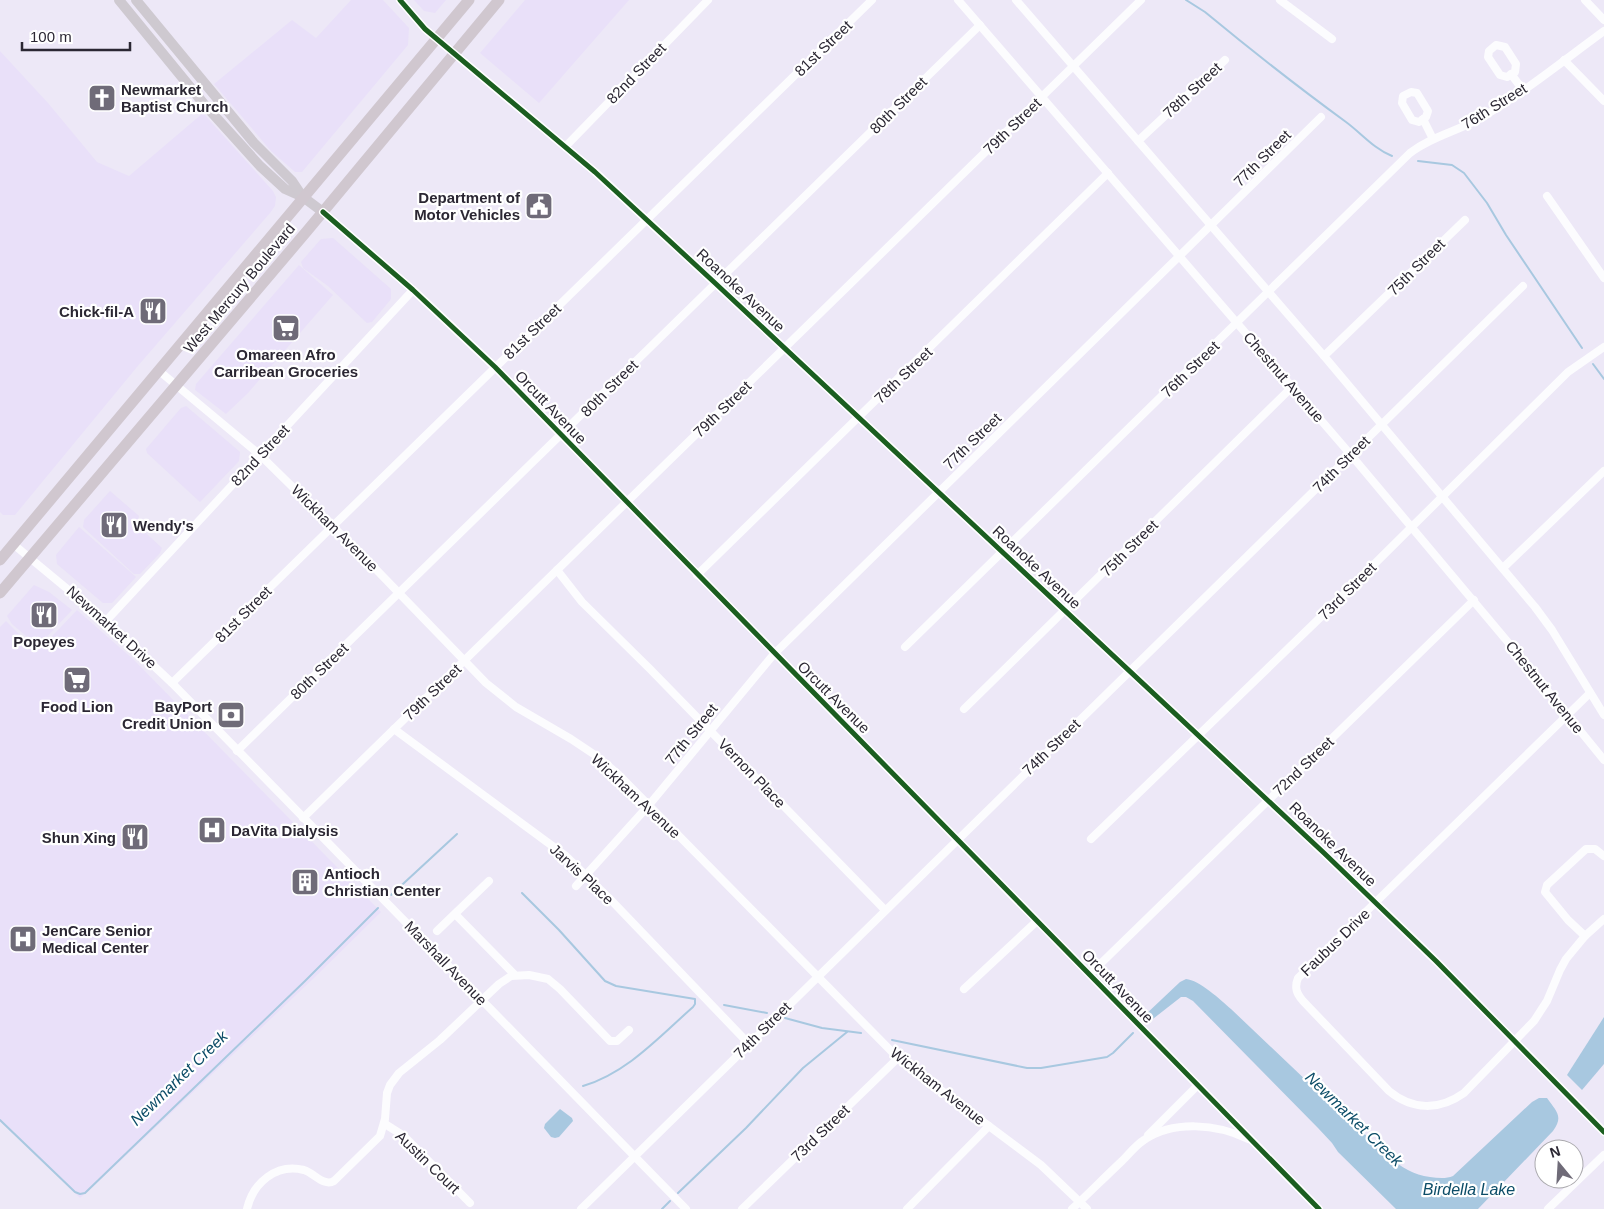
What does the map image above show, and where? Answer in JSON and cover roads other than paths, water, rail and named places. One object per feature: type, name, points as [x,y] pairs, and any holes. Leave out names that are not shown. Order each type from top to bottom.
[{"type":"highway","name":"West Mercury Boulevard","points":[[0,560],[469,0]]},
{"type":"highway","name":"West Mercury Boulevard","points":[[0,593],[499,0]]},
{"type":"main road","name":"Orcutt Avenue","points":[[119,0],[184,80],[260,166],[285,189],[303,197],[322,212]]},
{"type":"main road","name":"Orcutt Avenue","points":[[136,0],[254,143],[292,181],[303,197]]},
{"type":"main road","points":[[184,80],[196,84],[210,99],[214,100],[217,98]]},
{"type":"street","name":"Roanoke Avenue","points":[[400,0],[436,39],[565,147],[715,283],[1199,735],[1376,903],[1604,1132]]},
{"type":"street","name":"82nd Street","points":[[565,147],[708,0]]},
{"type":"street","name":"81st Street","points":[[172,683],[872,0]]},
{"type":"street","name":"Chestnut Avenue","points":[[958,0],[1412,527],[1604,760]]},
{"type":"street","name":"Chestnut Avenue","points":[[1016,0],[1324,356],[1536,607],[1604,715]]},
{"type":"street","name":"79th Street","points":[[303,818],[1141,0]]},
{"type":"street","points":[[1280,0],[1332,39]]},
{"type":"street","points":[[1585,0],[1604,20]]},
{"type":"street","name":"80th Street","points":[[238,751],[980,25]]},
{"type":"street","name":"76th Street","points":[[905,648],[1410,153],[1433,139],[1480,119],[1604,31]]},
{"type":"street","name":"78th Street","points":[[1138,142],[1225,60]]},
{"type":"street","points":[[1564,60],[1604,101]]},
{"type":"street","points":[[1511,74],[1523,90]]},
{"type":"street","name":"77th Street","points":[[576,886],[649,805],[774,654],[1321,117]]},
{"type":"street","points":[[1423,120],[1433,139]]},
{"type":"street","name":"78th Street","points":[[697,575],[1108,173]]},
{"type":"street","points":[[1547,196],[1604,278]]},
{"type":"street","name":"Orcutt Avenue","points":[[322,212],[414,290],[495,367],[1319,1209]]},
{"type":"street","name":"75th Street","points":[[1324,356],[1465,220]]},
{"type":"street","name":"74th Street","points":[[581,1209],[1523,286]]},
{"type":"street","name":"82nd Street","points":[[106,621],[414,290]]},
{"type":"street","name":"73rd Street","points":[[1091,839],[1443,497],[1568,372],[1604,346]]},
{"type":"street","name":"Wickham Avenue","points":[[158,370],[260,455],[333,525],[486,683],[516,706],[595,755],[618,774],[898,1058],[1041,1165],[1087,1209]]},
{"type":"street","name":"75th Street","points":[[964,709],[1292,387]]},
{"type":"street","points":[[1503,568],[1604,471]]},
{"type":"street","name":"Newmarket Drive","points":[[13,544],[106,621],[172,683],[204,717]]},
{"type":"street","name":"Vernon Place","points":[[557,570],[582,602],[885,910]]},
{"type":"street","name":"72nd Street","points":[[1090,974],[1474,600]]},
{"type":"street","name":"Faubus Drive","points":[[1515,1041],[1458,1097],[1445,1104],[1416,1106],[1398,1098],[1389,1091],[1303,1001],[1295,985],[1298,978],[1590,693]]},
{"type":"street","name":"Marshall Avenue","points":[[204,717],[686,1209]]},
{"type":"street","name":"Jarvis Place","points":[[394,729],[566,856],[749,1044]]},
{"type":"street","points":[[1585,936],[1547,896],[1546,888],[1586,849],[1595,849],[1604,856]]},
{"type":"street","points":[[437,932],[489,881]]},
{"type":"street","points":[[455,914],[514,974],[548,979],[610,1041],[616,1041],[629,1030]]},
{"type":"street","points":[[1515,1041],[1541,1012],[1563,964],[1574,948],[1604,919]]},
{"type":"street","points":[[964,989],[1037,921]]},
{"type":"street","points":[[247,1209],[250,1197],[258,1184],[276,1172],[288,1169],[302,1170],[314,1175],[324,1183],[331,1183],[380,1136],[384,1124],[385,1098],[393,1081],[406,1065],[436,1044],[499,984],[514,974]]},
{"type":"street","name":"73rd Street","points":[[742,1209],[898,1058]]},
{"type":"street","points":[[1072,1209],[1198,1085]]},
{"type":"street","name":"Austin Court","points":[[384,1124],[404,1136],[470,1203]]},
{"type":"street","points":[[907,1209],[989,1126]]},
{"type":"street","points":[[1143,1140],[1168,1130],[1198,1127],[1231,1132],[1252,1141]]},
{"type":"street","points":[[1548,1209],[1604,1155]]},
{"type":"water","name":"Birdella Lake","points":[[1186,979],[1191,980],[1222,1001],[1352,1124],[1389,1157],[1408,1170],[1430,1177],[1448,1178],[1453,1176],[1532,1102],[1539,1098],[1547,1098],[1558,1114],[1558,1121],[1553,1131],[1545,1139],[1534,1139],[1534,1151],[1478,1209],[1396,1209],[1338,1152],[1318,1128],[1193,1001],[1186,997],[1181,997],[1149,1022],[1144,1016],[1180,982]]},
{"type":"water","points":[[1604,1017],[1604,1064],[1582,1090],[1567,1075]]},
{"type":"water","points":[[560,1109],[572,1118],[573,1121],[559,1137],[555,1138],[551,1137],[544,1128],[545,1124]]},
{"type":"waterway","points":[[1186,0],[1205,12],[1352,126],[1373,145],[1392,156]]},
{"type":"waterway","points":[[1418,161],[1452,165],[1464,173],[1487,203],[1506,235],[1582,348]]},
{"type":"waterway","points":[[1593,364],[1604,379]]},
{"type":"waterway","name":"Newmarket Creek","points":[[391,895],[457,834]]},
{"type":"waterway","name":"Newmarket Creek","points":[[522,893],[559,930],[605,981],[616,986],[695,999],[693,1007],[642,1053],[614,1072],[583,1086]]},
{"type":"waterway","name":"Newmarket Creek","points":[[0,1120],[75,1192],[85,1193],[378,908]]},
{"type":"waterway","name":"Newmarket Creek","points":[[724,1005],[767,1013]]},
{"type":"waterway","name":"Newmarket Creek","points":[[785,1018],[822,1028],[861,1033]]},
{"type":"waterway","points":[[678,1193],[746,1128],[803,1068],[847,1032]]},
{"type":"waterway","name":"Newmarket Creek","points":[[892,1040],[1027,1068],[1041,1068],[1107,1057],[1133,1033]]},
{"type":"waterway","points":[[662,1209],[670,1201]]},
{"type":"place","name":"Newmarket Baptist Church","points":[[102,98]]},
{"type":"place","name":"Department of Motor Vehicles","points":[[539,206]]},
{"type":"place","name":"Chick-fil-A","points":[[153,311]]},
{"type":"place","name":"Omareen Afro Carribean Groceries","points":[[286,328]]},
{"type":"place","name":"Wendy's","points":[[114,525]]},
{"type":"place","name":"Popeyes","points":[[44,615]]},
{"type":"place","name":"Food Lion","points":[[77,680]]},
{"type":"place","name":"BayPort Credit Union","points":[[231,715]]},
{"type":"place","name":"DaVita Dialysis","points":[[212,830]]},
{"type":"place","name":"Shun Xing","points":[[135,837]]},
{"type":"place","name":"Antioch Christian Center","points":[[305,882]]},
{"type":"place","name":"JenCare Senior Medical Center","points":[[23,939]]}]
